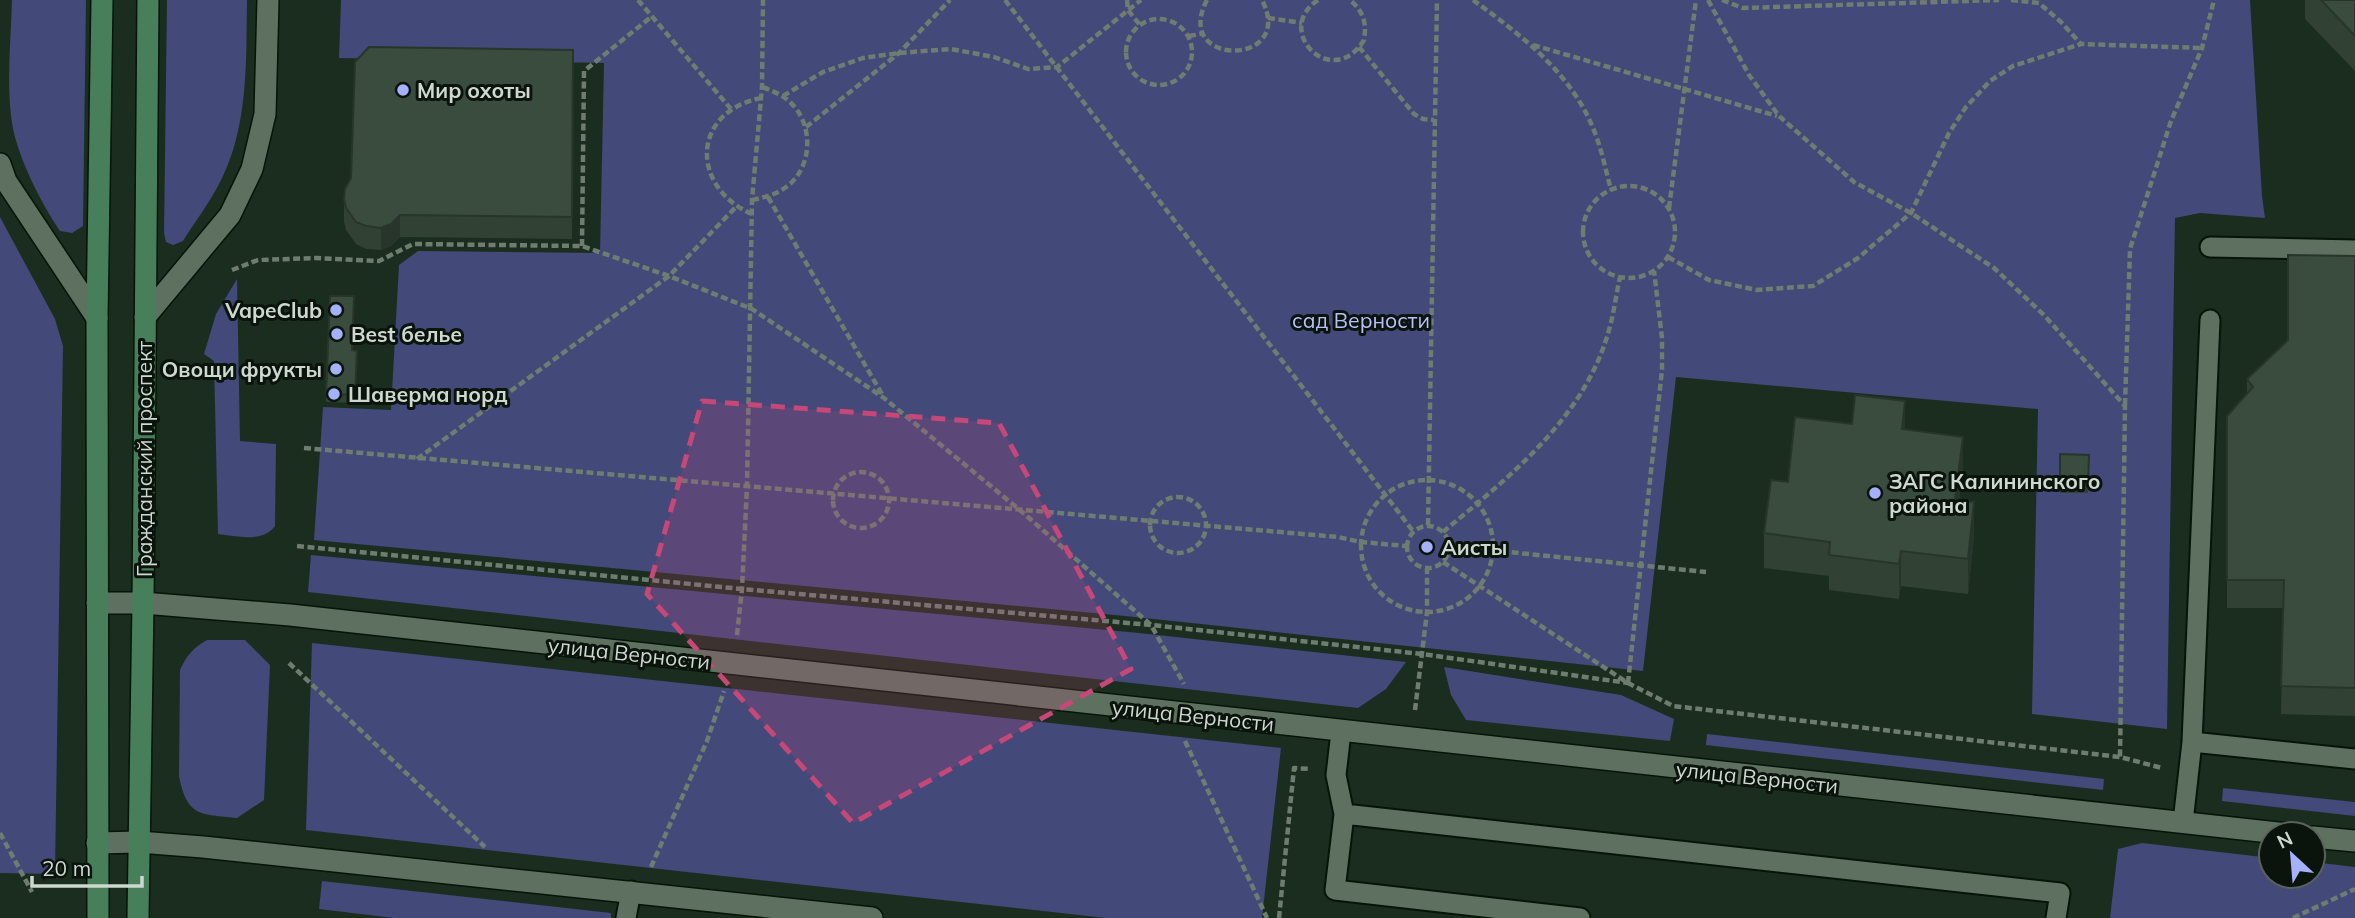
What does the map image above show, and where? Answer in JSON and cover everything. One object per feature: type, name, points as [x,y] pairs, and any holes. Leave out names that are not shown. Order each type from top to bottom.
[{"type":"main road","points":[[98,918],[97,318],[102,0]]},
{"type":"main road","name":"Гражданский проспект","points":[[138,918],[148,0]]},
{"type":"street","points":[[145,317],[230,215],[252,169],[265,114],[268,0]]},
{"type":"street","points":[[0,164],[6,181],[97,318]]},
{"type":"street","name":"улица Верности","points":[[97,603],[143,603],[290,615],[2257,830]]},
{"type":"street","points":[[2327,838],[2355,841]]},
{"type":"street","points":[[97,843],[139,842],[203,846],[872,918]]},
{"type":"lane","points":[[2210,247],[2355,250]]},
{"type":"lane","points":[[2183,822],[2192,742],[2210,320]]},
{"type":"lane","points":[[1341,732],[1336,772],[1344,814],[1335,890],[1580,918]]},
{"type":"lane","points":[[2192,742],[2355,759]]},
{"type":"lane","points":[[1344,814],[2060,893],[2056,918]]},
{"type":"lane","points":[[626,918],[631,891]]},
{"type":"path","points":[[638,0],[731,109]]},
{"type":"path","points":[[650,868],[707,741],[733,665],[742,589],[747,486],[752,200],[762,87],[763,0]]},
{"type":"path","points":[[806,127],[899,53],[950,0]]},
{"type":"path","points":[[1005,0],[1413,531]]},
{"type":"path","points":[[1127,0],[1128,10],[1140,25]]},
{"type":"path","points":[[783,96],[823,72],[863,58],[899,53],[951,49],[994,57],[1028,69],[1057,67],[1141,0]]},
{"type":"path","points":[[1207,0],[1202,11],[1204,33],[1217,48],[1237,52],[1255,45],[1267,28],[1268,18],[1262,0]]},
{"type":"path","points":[[1318,0],[1311,5],[1302,23],[1304,43],[1319,57],[1339,60],[1350,56],[1364,40],[1364,18],[1359,8],[1350,0]]},
{"type":"path","points":[[1428,525],[1437,0]]},
{"type":"path","points":[[1473,0],[1533,46],[1573,91],[1595,132],[1611,190]]},
{"type":"path","points":[[1669,209],[1696,0]]},
{"type":"path","points":[[1708,0],[1749,75],[1779,116],[1854,182],[1911,213],[1994,268],[2044,315],[2125,406]]},
{"type":"path","points":[[1722,0],[1743,8],[1999,0]]},
{"type":"path","points":[[2011,0],[2039,3],[2081,44]]},
{"type":"path","points":[[2120,757],[2130,249],[2171,121],[2202,48],[2214,0]]},
{"type":"path","points":[[582,246],[584,71],[651,17]]},
{"type":"path","points":[[1268,18],[1302,23]]},
{"type":"path","points":[[1157,19],[1167,20],[1175,23],[1189,36],[1192,46],[1190,66],[1176,80],[1157,85],[1147,83],[1138,77],[1127,61],[1128,40],[1140,25],[1157,19]]},
{"type":"path","points":[[1189,36],[1204,33]]},
{"type":"path","points":[[1668,257],[1709,280],[1757,290],[1813,286],[1858,258],[1911,213],[1949,133],[1966,107],[1990,81],[2013,66],[2081,44],[2202,48]]},
{"type":"path","points":[[1533,46],[1779,116]]},
{"type":"path","points":[[1359,47],[1414,114],[1423,119],[1434,120]]},
{"type":"path","points":[[752,200],[768,197],[792,182],[801,170],[807,149],[806,127],[801,115],[783,96],[762,87]]},
{"type":"path","points":[[752,214],[736,207],[719,192],[711,178],[707,148],[720,120],[731,109],[745,102],[761,99]]},
{"type":"path","points":[[1633,186],[1647,189],[1669,209],[1676,234],[1668,257],[1654,271],[1642,276],[1620,277],[1599,267],[1590,255],[1584,241],[1584,225],[1589,210],[1598,198],[1611,190],[1633,186]]},
{"type":"path","points":[[768,197],[884,398]]},
{"type":"path","points":[[416,459],[669,276],[736,207]]},
{"type":"path","points":[[232,270],[258,260],[316,258],[379,261],[413,244],[582,246],[669,276],[752,309],[884,398],[1021,511],[1152,625],[1186,688]]},
{"type":"path","points":[[1628,683],[1662,370],[1654,271]]},
{"type":"path","points":[[1443,532],[1533,455],[1566,415],[1592,372],[1609,332],[1620,277]]},
{"type":"path","points":[[304,449],[1150,520],[1406,546]]},
{"type":"path","points":[[863,472],[872,474],[884,484],[889,499],[884,516],[878,522],[871,526],[854,527],[839,518],[832,503],[833,494],[836,486],[848,475],[863,472]]},
{"type":"path","points":[[1430,480],[1456,487],[1477,503],[1487,518],[1493,551],[1486,576],[1468,597],[1456,605],[1427,612],[1401,606],[1379,591],[1365,568],[1361,542],[1368,517],[1385,496],[1406,484],[1430,480]]},
{"type":"path","points":[[1180,496],[1189,498],[1202,509],[1206,525],[1204,534],[1193,548],[1175,553],[1166,550],[1153,538],[1150,520],[1157,505],[1180,496]]},
{"type":"path","points":[[1428,525],[1443,532],[1449,546],[1443,562],[1436,567],[1427,568],[1412,562],[1406,546],[1413,531],[1428,525]]},
{"type":"path","points":[[297,545],[742,589],[1152,625],[1422,654],[1628,683]]},
{"type":"path","points":[[1449,546],[1706,572]]},
{"type":"path","points":[[1443,562],[1628,683],[1673,706],[2120,757],[2188,775]]},
{"type":"path","points":[[1411,739],[1427,612],[1427,568]]},
{"type":"path","points":[[289,663],[488,850]]},
{"type":"path","points":[[1181,731],[1267,918]]},
{"type":"path","points":[[1279,918],[1294,768],[1336,772]]},
{"type":"path","points":[[0,833],[32,892]]},
{"type":"path","points":[[2293,918],[2355,889]]},
{"type":"highlighted area","points":[[702,401],[999,423],[1131,669],[853,823],[647,594]]},
{"type":"green space","points":[[12,0],[86,0],[83,226],[72,233],[60,231],[53,220],[31,179],[15,136],[9,93]]},
{"type":"green space","points":[[167,0],[247,0],[244,95],[235,142],[228,164],[210,200],[183,241],[173,245],[166,242],[164,233]]},
{"type":"green space","name":"сад Верности","points":[[341,0],[2250,0],[2265,218],[2200,213],[2175,218],[2167,729],[2032,714],[2038,409],[1676,377],[1643,671],[1125,616],[314,540],[323,407],[391,410],[399,265],[418,251],[600,253],[604,63],[339,58]]},
{"type":"green space","points":[[0,217],[55,319],[63,346],[55,874],[0,873]]},
{"type":"green space","points":[[237,279],[240,441],[276,444],[275,526],[257,537],[218,534],[214,361],[204,354],[216,314]]},
{"type":"green space","points":[[311,555],[1139,633],[1406,662],[1386,689],[1358,708],[308,592]]},
{"type":"green space","points":[[207,640],[245,640],[270,665],[264,800],[237,818],[213,816],[197,811],[186,799],[179,776],[180,670],[191,652]]},
{"type":"green space","points":[[312,643],[1281,748],[1262,918],[1106,918],[306,830]]},
{"type":"green space","points":[[1444,667],[1621,695],[1674,719],[1670,741],[1466,720],[1451,695]]},
{"type":"green space","points":[[1707,734],[2104,779],[2103,790],[1706,745]]},
{"type":"green space","points":[[2223,788],[2355,802],[2355,816],[2222,801]]},
{"type":"green space","points":[[2142,843],[2257,856],[2257,890],[2327,890],[2327,864],[2355,867],[2355,918],[2110,918],[2118,849]]},
{"type":"green space","points":[[322,881],[611,913],[611,918],[394,918],[319,909]]},
{"type":"building","points":[[2321,0],[2355,0],[2355,36]]},
{"type":"building","points":[[369,47],[573,50],[572,217],[400,215],[391,224],[381,228],[356,222],[346,208],[344,199],[345,189],[351,178],[355,62]]},
{"type":"building","points":[[2288,255],[2355,256],[2355,688],[2281,686],[2284,580],[2227,580],[2227,416],[2253,387],[2247,379],[2288,340]]},
{"type":"building","points":[[330,296],[354,296],[352,350],[357,351],[355,395],[326,394]]},
{"type":"building","name":"ЗАГС Калининского района","points":[[1855,395],[1905,401],[1902,429],[1963,437],[1955,500],[1974,502],[1968,559],[1901,551],[1899,564],[1829,555],[1830,542],[1764,533],[1771,480],[1788,482],[1795,417],[1852,424]]},
{"type":"building","points":[[2060,454],[2089,455],[2088,485],[2060,485]]},
{"type":"place","name":"Мир охоты","points":[[403,90]]},
{"type":"place","name":"VapeClub","points":[[336,310]]},
{"type":"place","name":"Best белье","points":[[337,334]]},
{"type":"place","name":"Овощи фрукты","points":[[336,369]]},
{"type":"place","name":"Шаверма норд","points":[[334,394]]},
{"type":"place","name":"ЗАГС Калининского района","points":[[1875,493]]},
{"type":"place","name":"Аисты","points":[[1427,547]]}]
